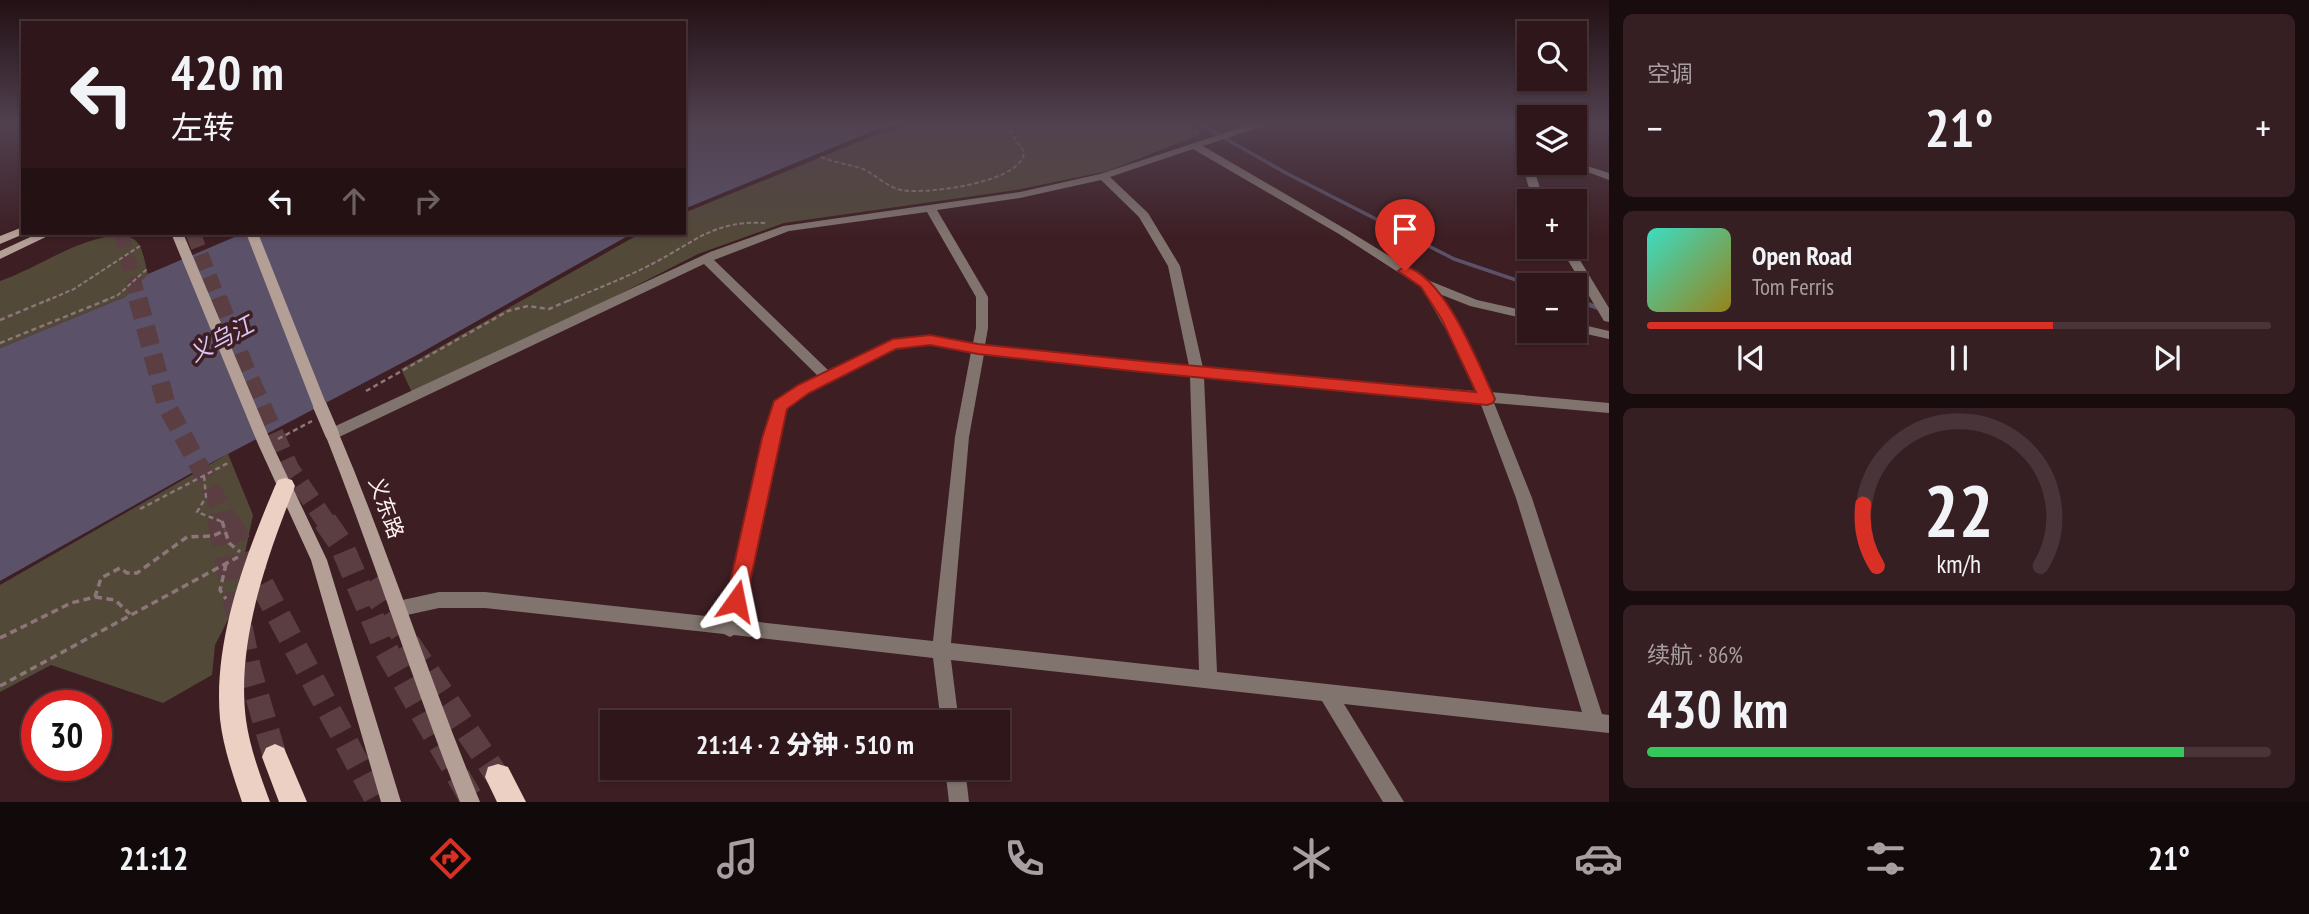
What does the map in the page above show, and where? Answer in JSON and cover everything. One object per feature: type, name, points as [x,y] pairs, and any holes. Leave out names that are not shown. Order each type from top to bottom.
[{"type":"highway","points":[[256,802],[233,719],[233,674],[243,618],[273,514],[285,486]]},
{"type":"highway","points":[[275,757],[293,802]]},
{"type":"highway","points":[[498,777],[512,802]]},
{"type":"main road","points":[[0,240],[21,231]]},
{"type":"main road","points":[[0,255],[44,235]]},
{"type":"main road","points":[[178,235],[319,559],[391,802]]},
{"type":"main road","name":"义东路","points":[[253,235],[356,490],[444,741],[470,802]]},
{"type":"street","points":[[332,433],[706,259],[787,228],[1020,195],[1103,176],[1146,161]]},
{"type":"street","points":[[1222,161],[1426,284],[1474,303],[1517,313]]},
{"type":"street","points":[[1587,169],[1609,177]]},
{"type":"street","points":[[1103,176],[1144,215],[1174,266],[1197,372],[1208,681]]},
{"type":"street","points":[[930,208],[982,296],[982,328],[962,437],[941,651],[948,710]]},
{"type":"street","points":[[706,259],[827,377]]},
{"type":"street","points":[[1573,259],[1608,317]]},
{"type":"street","points":[[398,609],[439,600],[485,600],[1602,723],[1487,399],[1449,320],[1426,284]]},
{"type":"street","points":[[1587,330],[1609,335]]},
{"type":"street","points":[[730,629],[779,405],[803,389],[893,345],[930,340],[978,349],[1197,372],[1609,408]]},
{"type":"street","points":[[1328,694],[1394,802]]},
{"type":"street","points":[[956,780],[959,802]]},
{"type":"path","points":[[829,161],[866,171],[901,190],[916,192],[947,190],[1017,170],[1024,161]]},
{"type":"path","points":[[366,391],[508,311],[528,306],[548,309],[653,264],[705,232],[749,222],[765,222],[775,227]]},
{"type":"path","points":[[0,320],[66,294],[93,279],[127,252],[140,246]]},
{"type":"path","points":[[0,343],[118,295],[146,269]]},
{"type":"path","points":[[270,442],[315,419]]},
{"type":"path","points":[[140,509],[228,463]]},
{"type":"path","points":[[0,686],[244,554],[232,547],[225,537],[223,521],[197,512],[206,497],[204,476]]},
{"type":"path","points":[[95,597],[101,578],[120,568],[127,573],[136,573],[187,537],[213,536],[225,530]]},
{"type":"path","points":[[226,564],[220,590],[224,598],[233,601]]},
{"type":"path","points":[[0,638],[71,603],[95,597],[113,598],[124,604],[130,615]]},
{"type":"shaded area","points":[[810,161],[1132,161],[1108,171],[1016,190],[784,223],[698,254],[415,399],[401,369],[637,235],[686,235],[686,212]]},
{"type":"shaded area","points":[[128,236],[138,243],[148,274],[125,297],[0,348],[0,281],[89,241]]},
{"type":"shaded area","points":[[228,454],[253,515],[233,610],[215,645],[212,675],[163,703],[51,665],[0,692],[0,585]]},
{"type":"water","points":[[686,161],[799,161],[686,208]]},
{"type":"water","name":"义乌江","points":[[239,235],[629,235],[417,355],[188,475],[0,581],[0,348],[125,297],[148,274]]},
{"type":"waterway","points":[[1266,161],[1454,259],[1517,280]]},
{"type":"waterway","points":[[1587,304],[1602,309]]},
{"type":"tunnel","points":[[122,235],[139,301]]},
{"type":"tunnel","points":[[194,235],[219,301]]},
{"type":"tunnel","points":[[138,299],[166,404],[229,522]]},
{"type":"tunnel","points":[[218,299],[244,366],[290,469],[326,522]]},
{"type":"tunnel","points":[[217,513],[219,522]]},
{"type":"tunnel","points":[[219,521],[249,668],[275,757]]},
{"type":"tunnel","points":[[228,521],[378,802]]},
{"type":"tunnel","points":[[325,521],[341,544],[385,648],[473,802]]},
{"type":"tunnel","points":[[368,583],[498,777]]},
{"type":"route","points":[[736,601],[779,405],[803,389],[893,345],[930,340],[978,349],[1487,399],[1449,320],[1426,284],[1405,271]]}]
